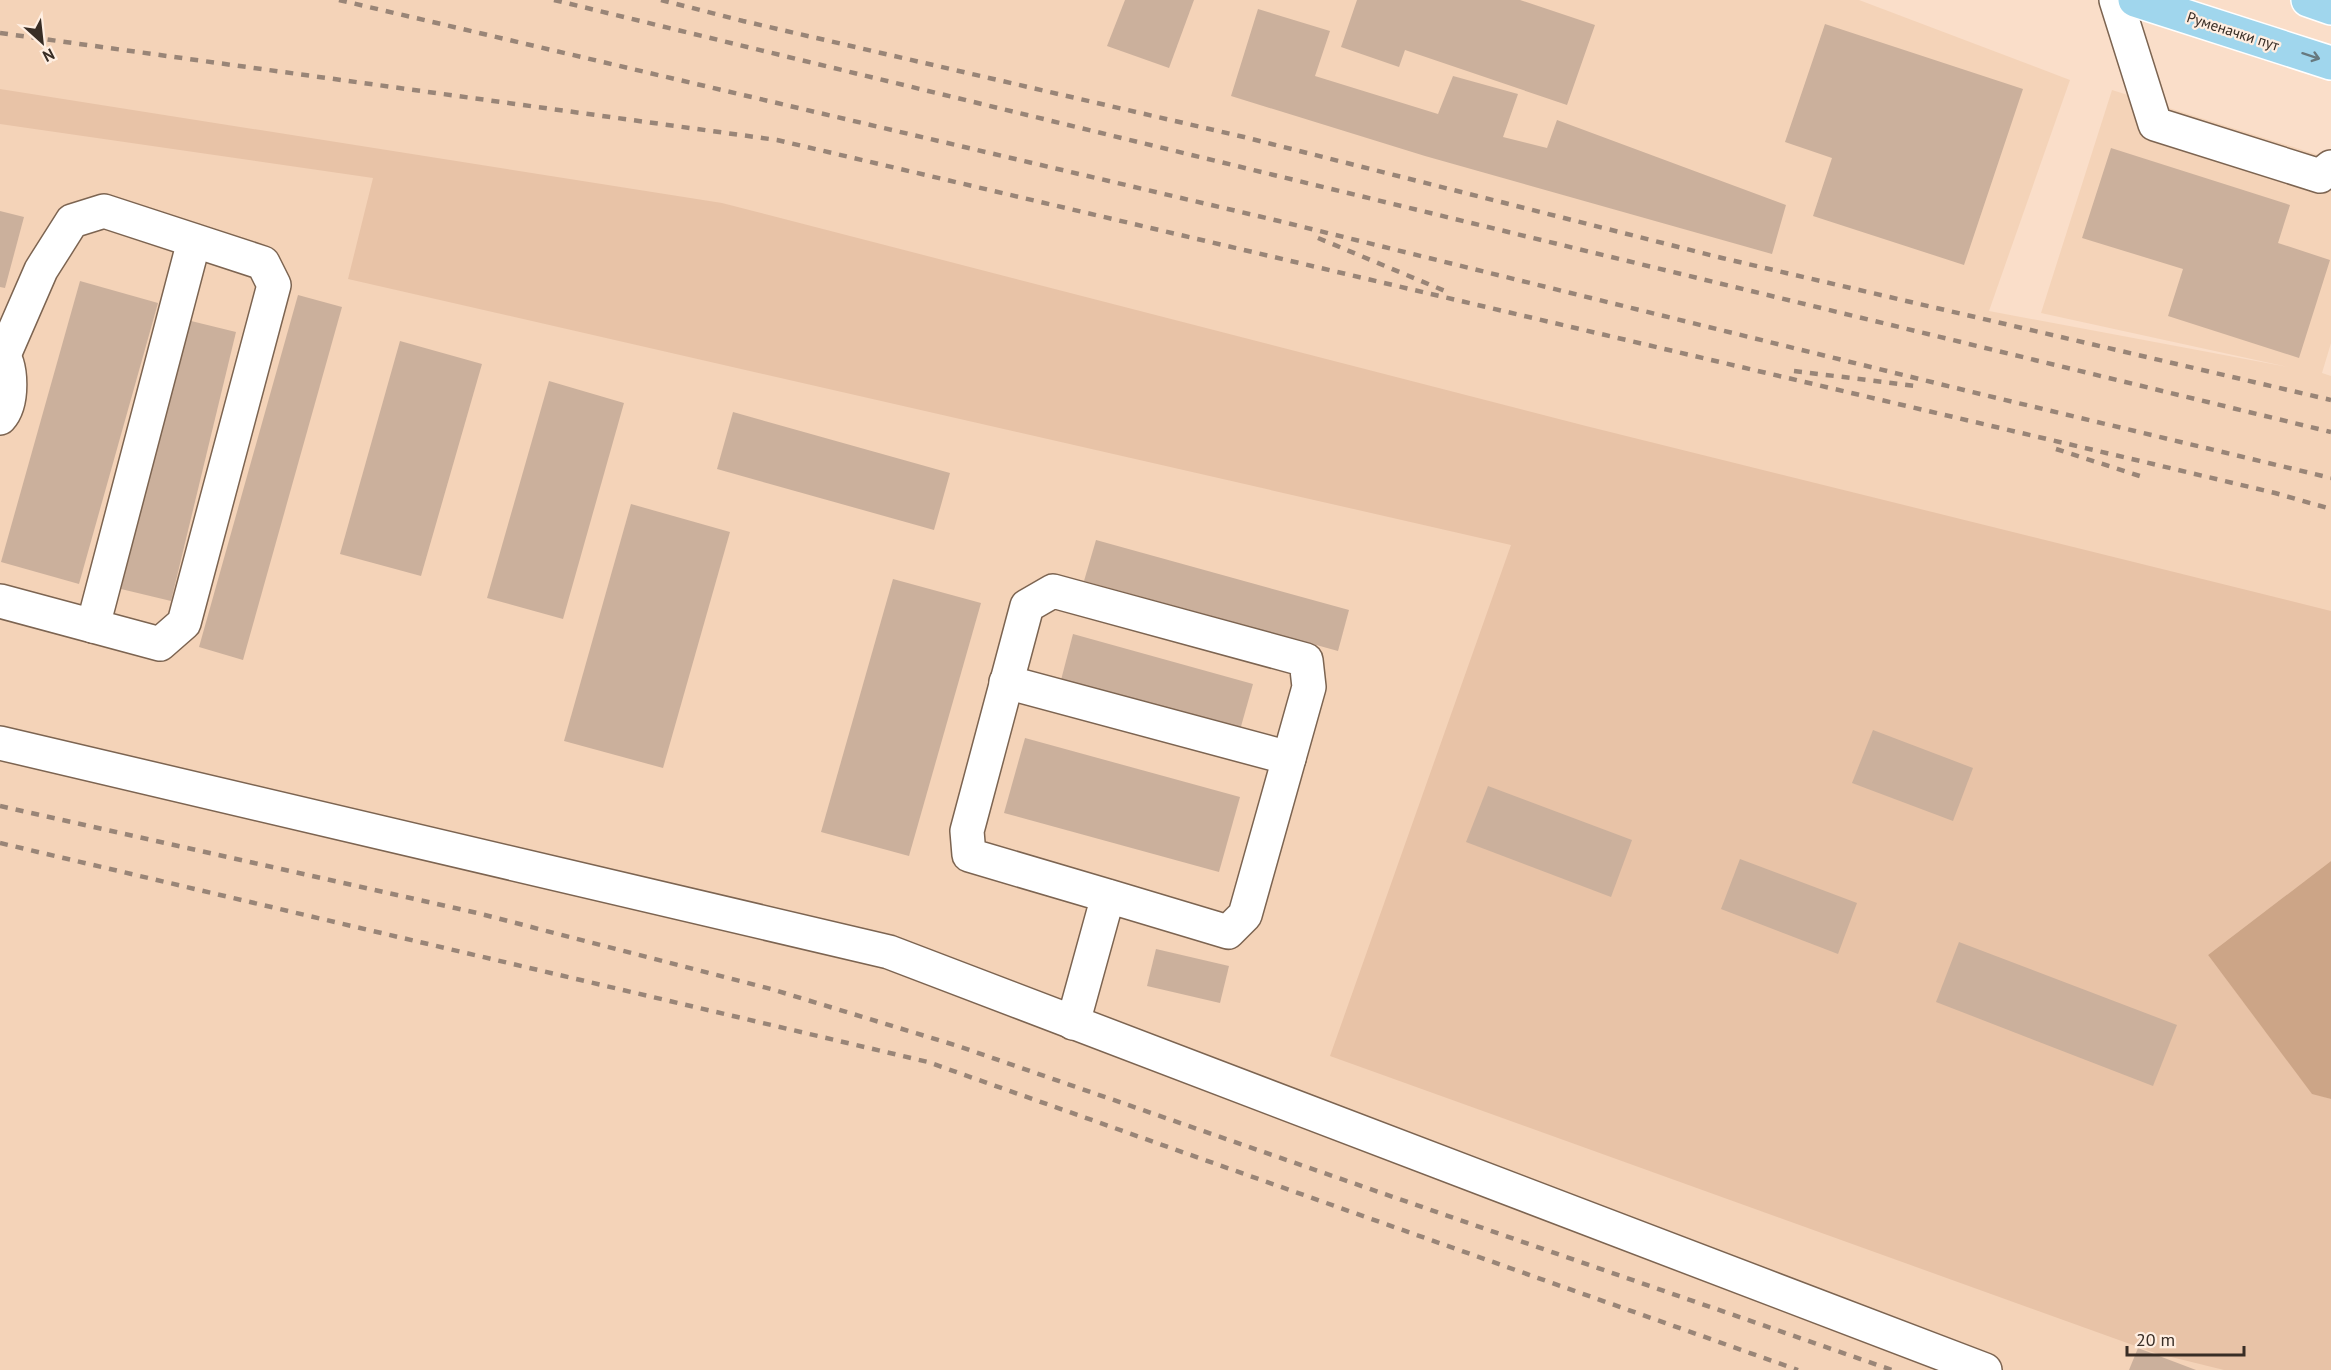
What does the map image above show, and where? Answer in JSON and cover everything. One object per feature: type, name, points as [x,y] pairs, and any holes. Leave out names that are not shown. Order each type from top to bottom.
[{"type":"main road","name":"Руменачки пут","points":[[2135,0],[2331,63]]},
{"type":"main road","points":[[2308,0],[2331,8]]},
{"type":"lane","points":[[2116,0],[2155,124],[2320,176],[2331,167]]},
{"type":"lane","points":[[0,418],[4,414],[11,384],[2,353],[41,270],[72,221],[104,211],[263,263],[274,285],[184,623],[160,644],[0,601]]},
{"type":"lane","points":[[93,626],[194,241]]},
{"type":"lane","points":[[1053,591],[1306,660],[1310,687],[1289,758],[1245,915],[1228,932],[969,855],[967,831],[1026,606],[1053,591]]},
{"type":"lane","points":[[1006,682],[1289,758]]},
{"type":"lane","points":[[0,743],[889,952],[1985,1370]]},
{"type":"lane","points":[[1073,1023],[1108,896]]},
{"type":"shaded area","points":[[0,0],[1859,0],[2070,80],[1989,311],[2288,367],[2041,313],[2112,90],[2331,159],[2331,343],[2322,373],[2331,376],[2331,1370],[0,1370]]},
{"type":"shaded area","points":[[0,89],[722,203],[1586,426],[2331,611],[2331,861],[2208,955],[2312,1093],[2331,1099],[2331,1370],[2224,1370],[2155,1353],[1330,1056],[1511,545],[348,279],[373,178],[0,124]]},
{"type":"shaded area","points":[[2331,861],[2331,1099],[2312,1094],[2208,955]]},
{"type":"building","points":[[1125,0],[1194,0],[1169,68],[1107,46]]},
{"type":"building","points":[[1357,0],[1520,0],[1595,25],[1567,105],[1405,50],[1399,67],[1341,47]]},
{"type":"building","points":[[1258,9],[1330,31],[1315,76],[1438,114],[1453,76],[1518,94],[1503,137],[1547,148],[1557,120],[1786,205],[1772,254],[1425,156],[1231,96]]},
{"type":"building","points":[[1825,24],[2023,89],[1964,265],[1813,216],[1832,158],[1785,142]]},
{"type":"building","points":[[2111,148],[2290,205],[2278,243],[2330,260],[2299,358],[2168,316],[2183,269],[2082,238]]},
{"type":"building","points":[[0,211],[24,217],[5,288],[0,287]]},
{"type":"building","points":[[80,281],[158,303],[79,584],[1,562]]},
{"type":"building","points":[[298,295],[342,307],[243,660],[199,647]]},
{"type":"building","points":[[187,320],[236,332],[171,601],[121,589]]},
{"type":"building","points":[[400,341],[482,364],[421,576],[340,554]]},
{"type":"building","points":[[549,381],[624,403],[563,619],[487,598]]},
{"type":"building","points":[[733,412],[950,473],[934,530],[717,469]]},
{"type":"building","points":[[631,504],[730,532],[663,768],[564,741]]},
{"type":"building","points":[[1096,540],[1349,610],[1338,651],[1084,581]]},
{"type":"building","points":[[893,579],[981,603],[909,856],[821,832]]},
{"type":"building","points":[[1073,634],[1253,684],[1240,730],[1061,680]]},
{"type":"building","points":[[1873,730],[1973,768],[1953,821],[1852,783]]},
{"type":"building","points":[[1025,738],[1240,797],[1219,872],[1004,813]]},
{"type":"building","points":[[1488,786],[1632,840],[1611,897],[1466,842]]},
{"type":"building","points":[[1740,859],[1857,903],[1838,954],[1721,909]]},
{"type":"building","points":[[1959,942],[2177,1025],[2153,1086],[1936,1002]]},
{"type":"building","points":[[1156,949],[1229,966],[1220,1003],[1147,986]]},
{"type":"building","points":[[2138,1348],[2196,1370],[2129,1370]]},
{"type":"railway","points":[[339,0],[1279,221],[2331,478]]},
{"type":"railway","points":[[554,0],[2331,432]]},
{"type":"railway","points":[[661,0],[1244,137],[1722,258],[2331,400]]},
{"type":"railway","points":[[0,33],[777,140],[2153,464],[2331,509]]},
{"type":"railway","points":[[1318,238],[1445,291]]},
{"type":"railway","points":[[1794,371],[1916,386]]},
{"type":"railway","points":[[2056,449],[2146,478]]},
{"type":"railway","points":[[0,806],[477,913],[771,989],[958,1046],[1892,1370]]},
{"type":"railway","points":[[0,843],[928,1062],[1798,1370]]}]
